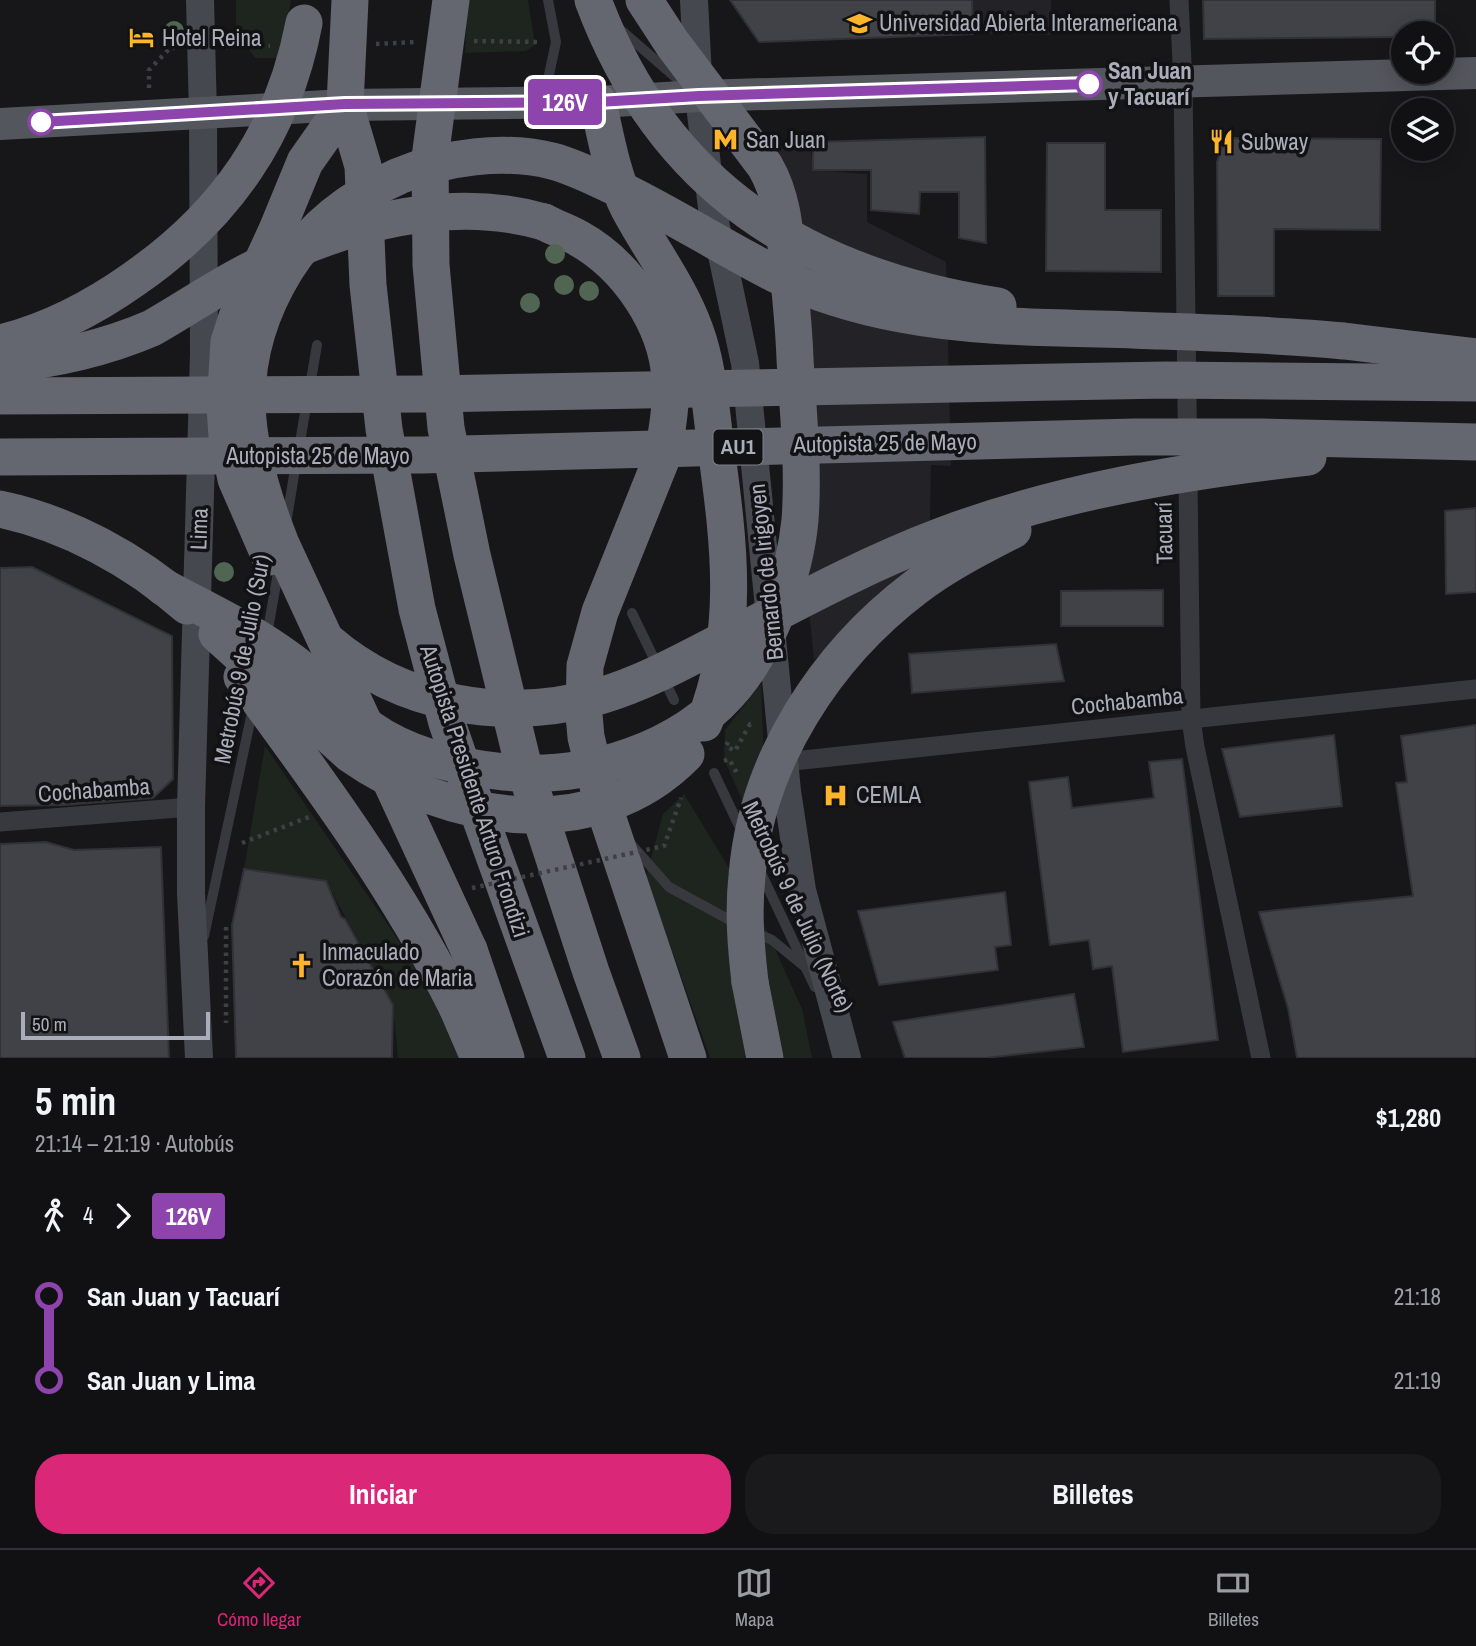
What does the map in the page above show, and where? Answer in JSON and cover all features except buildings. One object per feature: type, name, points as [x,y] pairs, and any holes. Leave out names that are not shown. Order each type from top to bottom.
[{"type":"highway","points":[[350,0],[345,104],[305,162],[229,342],[225,407],[227,436],[236,479],[273,565],[293,600],[328,642],[388,681],[429,698],[471,707],[538,708],[577,703],[624,688],[689,658],[848,576],[943,535],[1103,489],[1172,474],[1230,466],[1476,442]]},
{"type":"highway","points":[[451,0],[430,158],[431,265],[446,428],[522,760],[590,972],[622,1058]]},
{"type":"highway","points":[[0,509],[73,533],[163,587],[248,633],[283,654],[367,726],[417,754],[508,772],[557,772],[617,762],[635,755],[678,733],[709,711],[735,685],[755,656],[779,604],[791,569],[800,520],[800,460],[793,328],[783,216],[775,187],[765,166],[672,43],[644,0]]},
{"type":"highway","points":[[590,3],[647,108],[702,174],[737,204],[813,251],[888,280],[937,292],[991,304],[1162,331]]},
{"type":"highway","points":[[0,343],[42,331],[97,303],[160,261],[206,220],[233,187],[266,133],[282,100],[297,62],[298,23]]},
{"type":"highway","points":[[163,587],[350,754],[393,780],[444,801],[504,813],[545,815],[582,811],[634,794],[671,770],[700,763],[697,738],[712,703],[724,647],[730,571],[727,526],[706,370],[696,331],[680,293],[627,207],[607,145],[598,102]]},
{"type":"highway","name":"Autopista Presidente Arturo Frondizi","points":[[345,104],[363,166],[368,285],[384,429],[417,609],[462,767],[567,1058]]},
{"type":"highway","points":[[506,1058],[469,950],[281,544],[254,469],[246,401],[254,342],[276,285],[291,261],[325,222],[374,187],[414,170],[438,163],[480,158],[527,157],[551,161],[590,175],[775,273],[823,295],[902,315],[977,324],[1342,341],[1476,357]]},
{"type":"highway","points":[[0,365],[76,354],[128,338],[152,328],[263,264],[323,239],[378,222],[431,212],[515,216],[544,222],[598,251],[633,287],[645,304],[668,363],[670,380],[666,437],[661,460],[600,612],[585,666],[586,737],[601,798],[688,1058]]},
{"type":"highway","points":[[204,354],[248,292]]},
{"type":"highway","points":[[0,396],[446,394],[1166,380],[1476,383]]},
{"type":"highway","name":"Autopista 25 de Mayo","points":[[0,457],[422,455],[1135,437],[1476,442]]},
{"type":"highway","points":[[765,1058],[750,982],[745,928],[747,877],[755,824],[777,760],[790,733],[822,683],[858,640],[883,614],[918,586],[980,547],[1103,489]]},
{"type":"highway","points":[[196,614],[314,774],[408,916],[457,1007],[479,1058]]},
{"type":"main road","points":[[0,124],[345,104],[598,102],[699,96],[1476,73]]},
{"type":"street","name":"Lima","points":[[199,1058],[191,893],[191,807],[204,354],[200,0]]},
{"type":"street","name":"Bernardo de Irigoyen","points":[[694,0],[699,96],[712,208],[746,363],[784,762],[802,890],[846,1058]]},
{"type":"street","name":"Tacuarí","points":[[1179,0],[1183,83],[1191,719],[1261,1058]]},
{"type":"street","name":"Cochabamba","points":[[784,762],[1476,689]]},
{"type":"street","name":"Cochabamba","points":[[0,822],[191,807]]},
{"type":"lane","points":[[543,102],[556,42],[548,0]]},
{"type":"lane","points":[[590,3],[699,96]]},
{"type":"lane","name":"Metrobús 9 de Julio (Sur)","points":[[196,978],[271,618],[317,345]]},
{"type":"lane","points":[[632,613],[674,700]]},
{"type":"lane","name":"Metrobús 9 de Julio (Norte)","points":[[700,763],[808,969],[846,1058]]},
{"type":"lane","points":[[601,798],[624,836],[669,887],[719,916],[772,940],[808,969]]},
{"type":"path","points":[[149,117],[149,70],[170,48],[202,48],[298,23]]},
{"type":"path","points":[[349,45],[446,41],[556,42]]},
{"type":"path","points":[[733,734],[726,746],[735,751],[750,724],[755,727],[754,739]]},
{"type":"path","points":[[471,888],[664,846],[681,797]]},
{"type":"path","points":[[235,846],[299,820]]},
{"type":"path","points":[[226,919],[226,1030]]},
{"type":"shaded area","points":[[236,0],[291,0],[280,58],[255,58],[236,30]]},
{"type":"shaded area","points":[[468,0],[528,0],[535,45],[526,51],[465,53]]},
{"type":"shaded area","points":[[972,0],[1051,0],[1052,35],[973,34]]},
{"type":"shaded area","points":[[778,141],[810,141],[813,170],[867,174],[867,222],[946,262],[951,466],[931,465],[929,568],[814,660],[804,561],[774,148]]},
{"type":"shaded area","points":[[761,684],[764,764],[779,882],[724,759],[725,730]]},
{"type":"shaded area","points":[[265,746],[445,1008],[463,1058],[398,1058],[393,1005],[326,881],[244,869]]},
{"type":"shaded area","points":[[684,794],[766,929],[802,1009],[812,1058],[784,1058],[764,957],[755,1058],[710,1058],[646,877],[663,814]]},
{"type":"bus line","name":"126V","points":[[41,122],[345,104],[598,102],[699,96],[1089,84]]},
{"type":"place","name":"Universidad Abierta Interamericana","points":[[859,23]]},
{"type":"place","name":"Hotel Reina","points":[[142,38]]},
{"type":"place","name":"San Juan y Tacuarí","points":[[1089,84]]},
{"type":"place","name":"San Juan","points":[[726,140]]},
{"type":"place","name":"Subway","points":[[1221,142]]},
{"type":"place","name":"CEMLA","points":[[836,795]]},
{"type":"place","name":"Inmaculado Corazón de Maria","points":[[302,965]]}]
